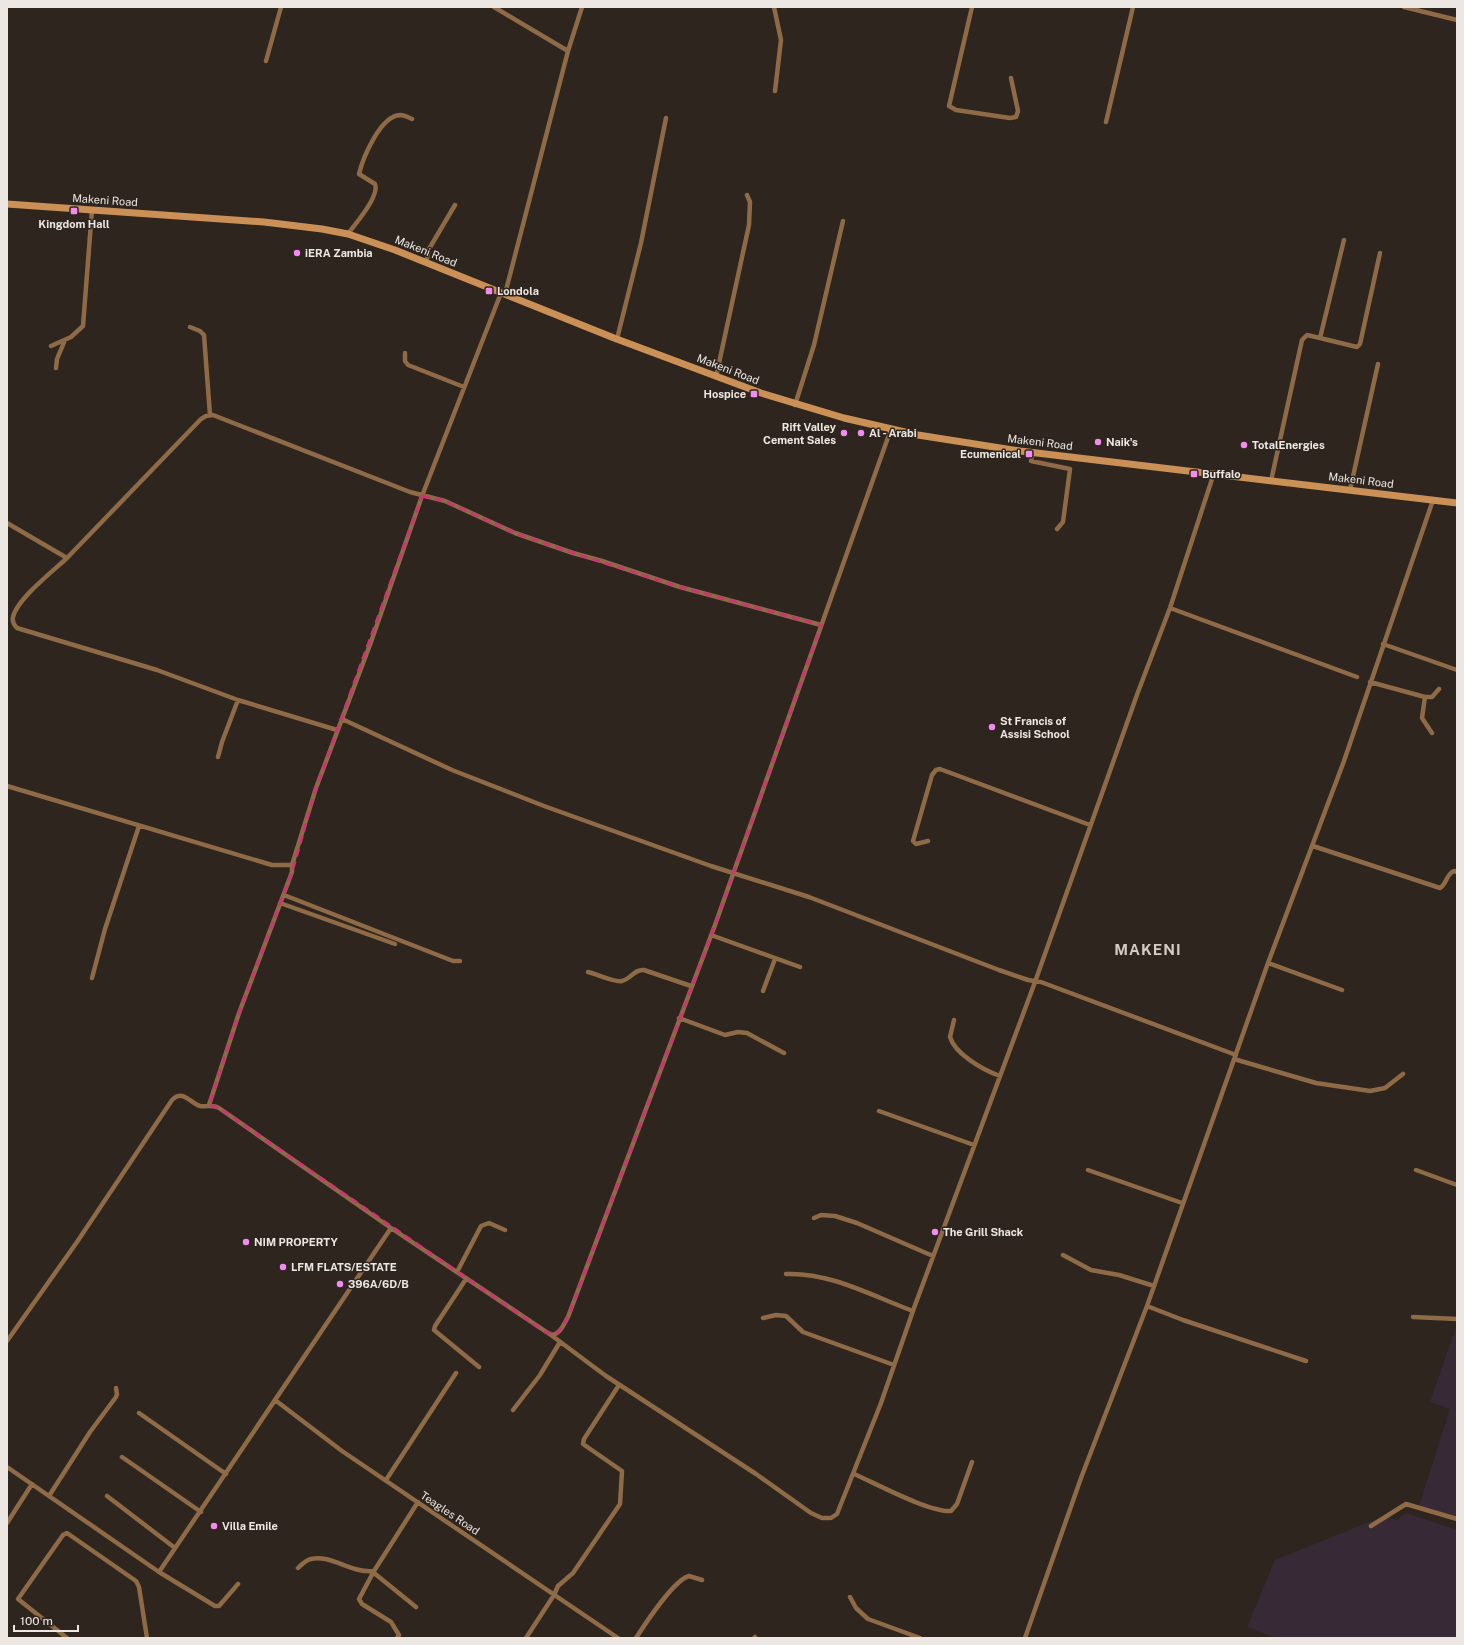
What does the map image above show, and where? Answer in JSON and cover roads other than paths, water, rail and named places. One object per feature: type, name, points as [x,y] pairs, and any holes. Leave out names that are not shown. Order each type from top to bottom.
[{"type":"main road","name":"Makeni Road","points":[[7,204],[286,224],[348,234],[370,241],[716,377],[795,405],[891,429],[951,440],[1033,452],[1457,503]]},
{"type":"street","points":[[266,60],[281,7]]},
{"type":"street","points":[[494,7],[568,51]]},
{"type":"street","points":[[209,1105],[234,1028],[292,872],[292,865],[316,788],[337,730],[422,496],[464,387],[503,294],[568,51],[582,7]]},
{"type":"street","points":[[774,7],[781,38],[774,91]]},
{"type":"street","points":[[972,7],[949,106],[956,110],[1010,118],[1016,117],[1018,111],[1011,78]]},
{"type":"street","points":[[1106,122],[1133,7]]},
{"type":"street","points":[[1404,7],[1457,20]]},
{"type":"street","points":[[348,234],[372,201],[376,193],[375,184],[359,174],[374,137],[384,125],[396,116],[404,116],[412,119]]},
{"type":"street","points":[[617,339],[641,243],[666,118]]},
{"type":"street","points":[[716,377],[749,225],[750,202],[747,195]]},
{"type":"street","points":[[426,263],[429,250],[455,205]]},
{"type":"street","points":[[51,346],[65,340],[81,329],[84,323],[92,210]]},
{"type":"street","points":[[795,405],[814,344],[843,221]]},
{"type":"street","points":[[1320,338],[1344,240]]},
{"type":"street","points":[[1271,481],[1302,340],[1307,336],[1357,347],[1360,344],[1380,253]]},
{"type":"street","points":[[190,327],[200,331],[204,335],[210,415]]},
{"type":"street","points":[[56,368],[57,359],[65,340]]},
{"type":"street","points":[[405,352],[405,361],[408,365],[464,387]]},
{"type":"street","points":[[1350,490],[1378,364]]},
{"type":"street","points":[[337,730],[238,700],[157,670],[17,628],[13,621],[13,617],[19,605],[49,572],[67,558],[201,419],[210,415],[217,416],[422,496],[445,501],[514,533],[573,554],[602,561],[680,587],[821,625]]},
{"type":"street","points":[[551,1335],[557,1334],[561,1331],[568,1317],[711,935],[891,429]]},
{"type":"street","points":[[1033,452],[1031,461],[1070,469],[1063,521],[1057,529]]},
{"type":"street","points":[[7,1341],[77,1242],[172,1100],[180,1095],[201,1106],[209,1105],[219,1108],[314,1172],[466,1279],[551,1335],[619,1385],[756,1474],[811,1513],[822,1518],[831,1518],[837,1514],[854,1474],[1035,982],[1090,825],[1170,608],[1214,473]]},
{"type":"street","points":[[1025,1638],[1081,1478],[1147,1306],[1268,963],[1344,761],[1433,500]]},
{"type":"street","points":[[7,523],[67,558]]},
{"type":"street","points":[[1170,608],[1357,677]]},
{"type":"street","points":[[1383,644],[1457,670]]},
{"type":"street","points":[[1370,682],[1425,697],[1432,697],[1439,689]]},
{"type":"street","points":[[1425,697],[1422,718],[1432,733]]},
{"type":"street","points":[[218,757],[238,700]]},
{"type":"street","points":[[342,719],[452,770],[544,806],[733,874],[817,900],[999,970],[1235,1057],[1316,1083],[1370,1091],[1385,1088],[1403,1074]]},
{"type":"street","points":[[928,841],[916,844],[913,841],[932,775],[936,770],[940,769],[1090,825]]},
{"type":"street","points":[[7,786],[272,865],[292,865]]},
{"type":"street","points":[[92,978],[105,929],[139,826]]},
{"type":"street","points":[[1313,846],[1440,888],[1443,886],[1450,874],[1454,871],[1457,872]]},
{"type":"street","points":[[284,895],[453,961],[460,961]]},
{"type":"street","points":[[280,903],[396,944]]},
{"type":"street","points":[[711,935],[800,967]]},
{"type":"street","points":[[763,991],[775,959]]},
{"type":"street","points":[[1268,963],[1342,990]]},
{"type":"street","points":[[588,972],[600,974],[609,980],[620,982],[624,981],[640,969],[691,986]]},
{"type":"street","points":[[679,1018],[725,1035],[738,1032],[747,1033],[784,1053]]},
{"type":"street","points":[[954,1020],[950,1037],[955,1047],[978,1066],[1000,1076]]},
{"type":"street","points":[[879,1110],[974,1145]]},
{"type":"street","points":[[1088,1170],[1182,1204]]},
{"type":"street","points":[[1416,1170],[1457,1185]]},
{"type":"street","points":[[814,1218],[821,1215],[834,1216],[857,1223],[934,1256]]},
{"type":"street","points":[[457,1272],[481,1226],[489,1223],[505,1230]]},
{"type":"street","points":[[159,1572],[392,1228]]},
{"type":"street","points":[[1063,1255],[1091,1270],[1119,1275],[1154,1286]]},
{"type":"street","points":[[786,1274],[805,1274],[836,1283],[913,1311]]},
{"type":"street","points":[[466,1279],[435,1326],[434,1330],[479,1367]]},
{"type":"street","points":[[1147,1306],[1183,1320],[1306,1361]]},
{"type":"street","points":[[763,1318],[776,1315],[786,1316],[803,1332],[894,1364]]},
{"type":"street","points":[[1413,1317],[1457,1319]]},
{"type":"street","points":[[513,1410],[540,1375],[560,1342]]},
{"type":"street","points":[[386,1480],[456,1373]]},
{"type":"street","points":[[526,1638],[554,1595],[558,1586],[573,1572],[620,1504],[622,1471],[583,1444],[584,1439],[619,1385]]},
{"type":"street","points":[[49,1496],[90,1432],[116,1397],[116,1388]]},
{"type":"street","name":"Teagles Road","points":[[276,1400],[312,1430],[618,1638]]},
{"type":"street","points":[[139,1414],[226,1474]]},
{"type":"street","points":[[122,1457],[201,1512]]},
{"type":"street","points":[[854,1474],[879,1487],[945,1512],[951,1511],[958,1504],[972,1462]]},
{"type":"street","points":[[7,1467],[159,1572],[215,1606],[219,1606],[238,1584]]},
{"type":"street","points":[[7,1523],[32,1484]]},
{"type":"street","points":[[107,1496],[175,1548]]},
{"type":"street","points":[[397,1638],[399,1635],[391,1622],[362,1604],[359,1599],[360,1594],[418,1502]]},
{"type":"street","points":[[1371,1526],[1406,1504],[1457,1519]]},
{"type":"street","points":[[68,1638],[18,1599],[64,1533],[69,1534],[136,1581],[139,1588],[147,1638]]},
{"type":"street","points":[[298,1568],[307,1560],[318,1558],[354,1569],[374,1572],[416,1607]]},
{"type":"street","points":[[636,1638],[669,1593],[682,1580],[689,1576],[702,1580]]},
{"type":"street","points":[[850,1597],[856,1608],[868,1619],[920,1638]]},
{"type":"place","name":"Kingdom Hall","points":[[74,211]]},
{"type":"place","name":"iERA Zambia","points":[[297,253]]},
{"type":"place","name":"Londola","points":[[489,291]]},
{"type":"place","name":"Hospice","points":[[754,394]]},
{"type":"place","name":"Rift Valley Cement Sales","points":[[844,433]]},
{"type":"place","name":"Al - Arabi","points":[[861,433]]},
{"type":"place","name":"Naik's","points":[[1098,442]]},
{"type":"place","name":"TotalEnergies","points":[[1244,445]]},
{"type":"place","name":"Ecumenical","points":[[1029,454]]},
{"type":"place","name":"Buffalo","points":[[1194,474]]},
{"type":"place","name":"St Francis of Assisi School","points":[[992,727]]},
{"type":"place","name":"The Grill Shack","points":[[935,1232]]},
{"type":"place","name":"NIM PROPERTY","points":[[246,1242]]},
{"type":"place","name":"LFM FLATS/ESTATE","points":[[283,1267]]},
{"type":"place","name":"396A/6D/B","points":[[340,1284]]},
{"type":"place","name":"Villa Emile","points":[[214,1526]]},
{"type":"district","name":"MAKENI","points":[[1148,949]]}]
